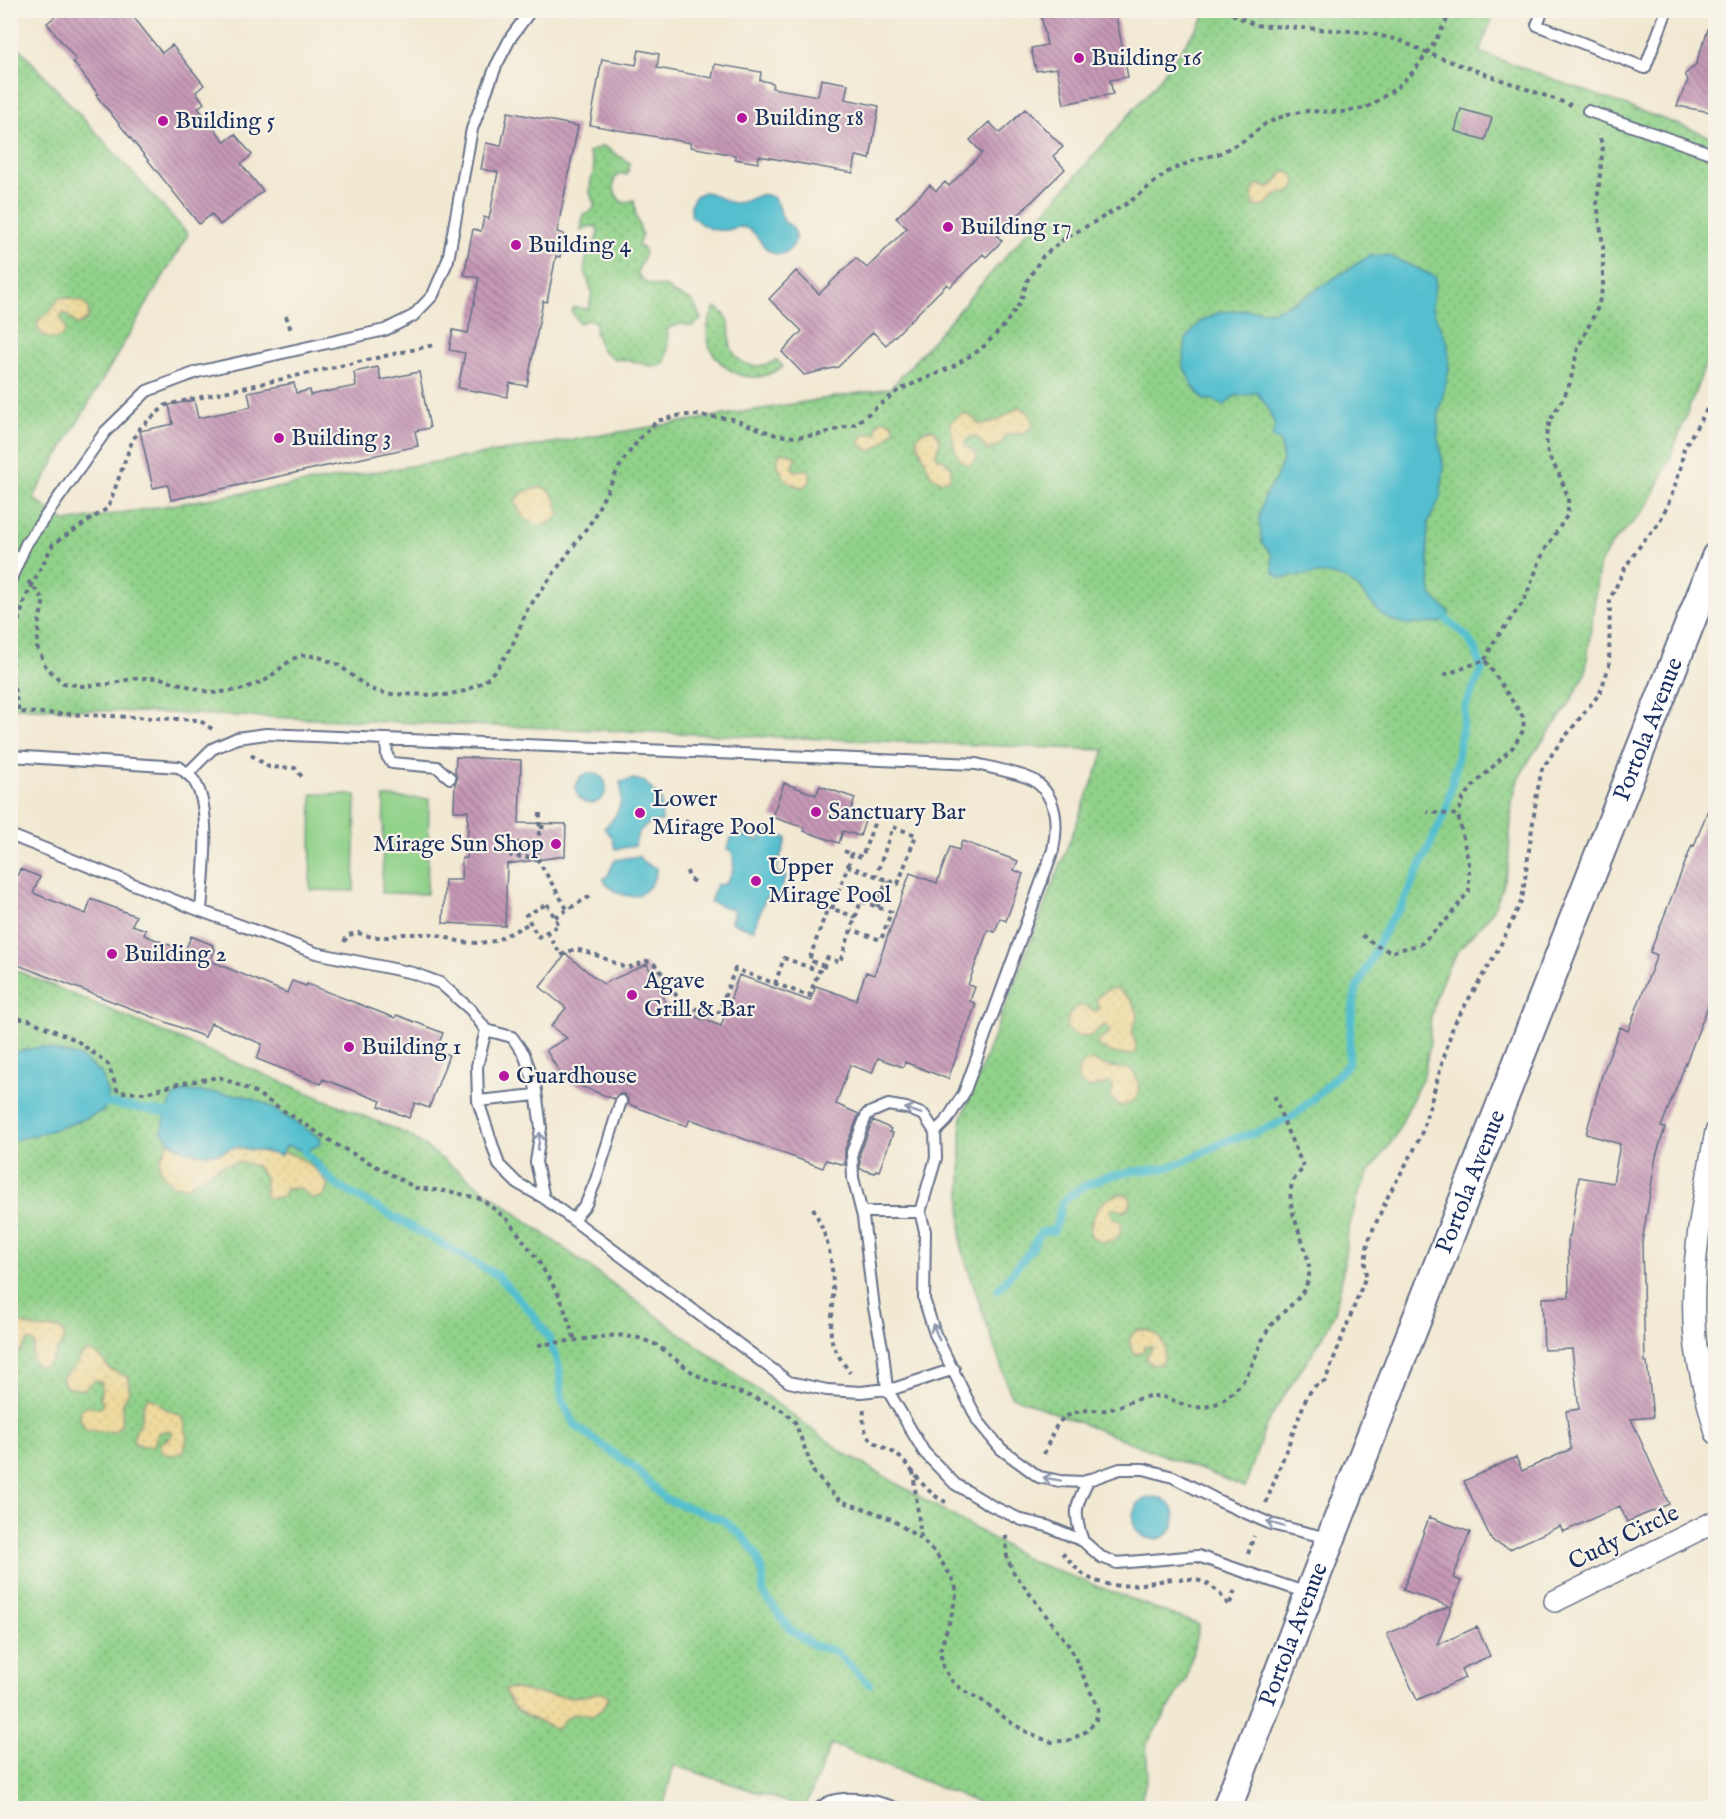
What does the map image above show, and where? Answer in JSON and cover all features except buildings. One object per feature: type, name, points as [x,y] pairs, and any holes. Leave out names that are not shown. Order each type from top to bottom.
[{"type":"main road","name":"Portola Avenue","points":[[1227,1809],[1309,1594],[1716,557]]},
{"type":"street","points":[[1716,1132],[1706,1185],[1693,1286],[1695,1340],[1716,1433]]},
{"type":"street","name":"Cudy Circle","points":[[1555,1601],[1716,1521]]},
{"type":"lane","points":[[10,581],[26,544],[105,432],[147,391],[197,372],[384,330],[413,316],[433,295],[448,260],[471,129],[496,66],[511,37],[531,10]]},
{"type":"lane","points":[[1543,10],[1537,25],[1645,68],[1666,10]]},
{"type":"lane","points":[[1588,111],[1716,155]]},
{"type":"lane","points":[[187,774],[212,749],[237,738],[266,734],[976,764],[1034,780],[1048,795],[1054,809],[1057,829],[1053,850],[964,1093],[947,1120],[935,1132]]},
{"type":"lane","points":[[386,739],[387,756],[392,763],[437,767],[450,778]]},
{"type":"lane","points":[[10,756],[179,767],[195,781],[203,799],[205,821],[201,911]]},
{"type":"lane","points":[[10,835],[201,911],[316,953],[413,973],[440,982],[471,1010],[486,1030],[512,1037],[524,1054],[535,1084],[541,1128],[536,1162],[544,1198]]},
{"type":"lane","points":[[486,1030],[477,1066],[478,1101],[499,1165],[517,1183],[544,1198],[789,1382],[827,1390],[861,1392],[896,1388],[954,1369]]},
{"type":"lane","points":[[478,1101],[536,1095]]},
{"type":"lane","points":[[573,1220],[586,1204],[596,1180],[621,1101]]},
{"type":"lane","points":[[1309,1594],[1198,1556],[1117,1563],[1101,1557],[1083,1540],[1047,1526],[1022,1520],[992,1506],[955,1484],[924,1452],[888,1389],[874,1308],[870,1261],[862,1212],[853,1178],[852,1152],[867,1114],[888,1105],[906,1108],[924,1114],[935,1132],[936,1158],[921,1212],[926,1231],[924,1299],[935,1334],[978,1421],[1001,1449],[1039,1477],[1060,1481],[1083,1482],[1120,1469],[1144,1469],[1173,1477],[1271,1524],[1331,1539]]},
{"type":"lane","points":[[862,1212],[921,1212]]},
{"type":"lane","points":[[1083,1540],[1076,1513],[1079,1497],[1089,1479]]},
{"type":"lane","points":[[820,1809],[824,1804],[840,1799],[880,1802],[893,1808]]},
{"type":"path","points":[[1224,10],[1255,25],[1364,32],[1399,40],[1427,53],[1588,111],[1603,146],[1597,202],[1603,246],[1603,286],[1598,307],[1578,348],[1570,383],[1550,420],[1546,436],[1548,454],[1568,497],[1568,514],[1543,553],[1524,601],[1493,643],[1485,660],[1444,675]]},
{"type":"path","points":[[16,568],[44,600],[37,647],[46,667],[63,682],[82,686],[109,684],[135,678],[160,678],[212,693],[240,690],[266,680],[292,659],[304,655],[319,657],[339,665],[357,677],[369,689],[388,693],[445,694],[465,691],[485,681],[498,667],[512,646],[527,610],[591,522],[622,462],[640,438],[657,421],[681,415],[697,415],[732,420],[776,435],[795,437],[818,435],[855,424],[899,390],[952,367],[981,349],[1003,327],[1020,303],[1028,279],[1043,256],[1064,239],[1128,203],[1169,171],[1195,160],[1218,154],[1245,140],[1265,124],[1288,114],[1308,111],[1342,112],[1366,108],[1395,89],[1415,70],[1452,10]]},
{"type":"path","points":[[302,777],[295,768],[269,767],[199,720],[19,712],[12,678],[12,660],[17,626],[25,599],[53,544],[108,508],[130,444],[139,429],[166,405],[434,345]]},
{"type":"path","points":[[1054,1549],[1063,1554],[1081,1573],[1108,1585],[1134,1586],[1193,1578],[1215,1588],[1229,1606],[1307,1396],[1315,1386],[1325,1381],[1366,1276],[1365,1263],[1371,1234],[1422,1132],[1448,1040],[1500,946],[1522,900],[1542,769],[1600,693],[1609,666],[1610,599],[1626,566],[1659,522],[1671,497],[1684,448],[1710,404],[1716,376]]},
{"type":"path","points":[[1362,935],[1377,946],[1391,952],[1421,944],[1449,917],[1469,891],[1469,865],[1458,815],[1463,799],[1513,747],[1524,729],[1523,717],[1485,660]]},
{"type":"path","points":[[1426,812],[1458,815]]},
{"type":"path","points":[[540,813],[538,858],[567,909]]},
{"type":"path","points":[[685,820],[700,828],[724,831]]},
{"type":"path","points":[[844,851],[862,857],[875,821]]},
{"type":"path","points":[[540,827],[548,827]]},
{"type":"path","points":[[848,866],[898,884],[916,836],[893,827],[876,876]]},
{"type":"path","points":[[699,840],[713,837]]},
{"type":"path","points":[[538,858],[511,856],[510,849],[512,843],[539,844]]},
{"type":"path","points":[[824,966],[809,960],[852,854]]},
{"type":"path","points":[[687,871],[689,878],[696,884]]},
{"type":"path","points":[[877,907],[887,880]]},
{"type":"path","points":[[555,917],[592,895]]},
{"type":"path","points":[[810,901],[856,917]]},
{"type":"path","points":[[775,984],[784,958],[822,972],[827,958],[840,962],[861,901],[891,912],[881,940],[852,930]]},
{"type":"path","points":[[547,904],[555,917],[560,925],[538,937],[526,915],[547,904]]},
{"type":"path","points":[[340,957],[348,935],[358,933],[372,937],[435,934],[461,942],[479,944],[495,941],[530,923]]},
{"type":"path","points":[[547,932],[561,955],[575,949],[627,968],[647,961],[652,962],[681,1003],[717,1017],[735,969],[810,996],[819,971]]},
{"type":"path","points":[[10,1017],[29,1020],[76,1040],[108,1064],[118,1092],[145,1093],[178,1084],[219,1077],[253,1091],[337,1145],[416,1188],[452,1192],[482,1199],[509,1221],[537,1259],[560,1297],[574,1340]]},
{"type":"path","points":[[1044,1454],[1057,1425],[1064,1416],[1079,1411],[1109,1410],[1152,1396],[1168,1398],[1187,1406],[1206,1408],[1223,1400],[1239,1387],[1269,1329],[1297,1299],[1308,1283],[1309,1266],[1290,1196],[1294,1179],[1304,1168],[1274,1095]]},
{"type":"path","points":[[813,1208],[824,1230],[832,1258],[834,1281],[830,1337],[853,1378]]},
{"type":"path","points":[[538,1345],[617,1335],[639,1338],[657,1346],[708,1381],[771,1404],[786,1413],[795,1422],[814,1473],[837,1498],[891,1519],[921,1539],[937,1555],[951,1576],[957,1591],[940,1652],[943,1667],[952,1681],[1034,1736],[1052,1742],[1070,1740],[1086,1731],[1096,1720],[1098,1707],[1070,1647],[1014,1573],[1007,1558],[1006,1535]]},
{"type":"path","points":[[864,1409],[865,1430],[869,1438],[894,1453],[913,1471],[929,1492],[952,1505]]},
{"type":"path","points":[[913,1471],[921,1539]]},
{"type":"path","points":[[1000,1530],[1016,1536]]},
{"type":"green space","points":[[1197,11],[1495,11],[1479,52],[1715,138],[1715,339],[1670,458],[1651,500],[1611,545],[1599,566],[1585,675],[1566,709],[1518,779],[1512,803],[1508,866],[1499,897],[1490,915],[1462,946],[1448,967],[1436,996],[1430,1022],[1430,1043],[1424,1074],[1395,1137],[1368,1174],[1357,1199],[1348,1232],[1335,1312],[1323,1337],[1266,1425],[1245,1487],[1011,1396],[961,1248],[961,1120],[1105,750],[11,707],[11,39],[188,234],[33,498],[66,522],[891,388],[1155,85],[1204,18]]},
{"type":"green space","points":[[603,146],[630,163],[627,175],[620,173],[617,176],[614,188],[623,203],[634,200],[642,234],[638,246],[643,248],[645,254],[637,273],[650,284],[666,286],[673,293],[693,301],[701,319],[693,326],[681,324],[667,329],[666,358],[665,362],[658,366],[615,359],[602,350],[595,332],[595,321],[587,320],[579,323],[571,311],[574,307],[588,309],[590,301],[591,290],[585,262],[597,238],[598,228],[591,226],[581,231],[583,214],[590,212],[595,206],[590,191],[594,168],[588,152]]},
{"type":"green space","points":[[715,307],[729,322],[730,344],[741,361],[758,366],[777,360],[783,367],[764,376],[748,377],[722,364],[711,349],[708,340],[707,330]]},
{"type":"green space","points":[[312,794],[356,795],[354,891],[310,890]]},
{"type":"green space","points":[[384,797],[429,799],[427,894],[382,893]]},
{"type":"green space","points":[[10,968],[409,1135],[844,1453],[1031,1561],[1199,1625],[1186,1680],[1146,1745],[1148,1774],[1137,1808],[991,1808],[831,1744],[805,1808],[674,1765],[663,1808],[11,1808]]},
{"type":"sand","points":[[1282,173],[1292,174],[1296,182],[1292,191],[1277,195],[1266,205],[1255,207],[1252,195],[1257,184],[1268,188],[1275,184]]},
{"type":"sand","points":[[59,298],[81,301],[88,307],[89,316],[78,325],[64,313],[60,316],[66,330],[63,335],[54,339],[45,337],[41,334],[37,324],[50,312]]},
{"type":"sand","points":[[1019,407],[1030,416],[1033,425],[1030,429],[1005,435],[1002,443],[987,451],[980,440],[972,436],[965,441],[966,446],[978,455],[975,461],[969,465],[959,459],[950,423],[958,416],[965,414],[979,424],[985,424],[1000,419]]},
{"type":"sand","points":[[883,420],[893,423],[894,430],[883,443],[873,450],[867,450],[859,443],[862,437],[867,433],[875,435],[878,432],[876,428],[878,423]]},
{"type":"sand","points":[[925,430],[935,431],[940,440],[936,454],[938,458],[948,463],[951,468],[949,479],[942,482],[931,475],[917,442],[917,437]]},
{"type":"sand","points":[[781,452],[797,458],[792,468],[795,471],[808,469],[810,482],[803,487],[786,479],[777,460]]},
{"type":"sand","points":[[542,487],[553,495],[560,514],[547,524],[540,525],[522,516],[515,501],[523,493]]},
{"type":"sand","points":[[1116,988],[1132,1001],[1138,1014],[1132,1032],[1136,1046],[1135,1053],[1126,1055],[1115,1053],[1097,1044],[1099,1039],[1109,1033],[1110,1029],[1105,1025],[1086,1037],[1075,1035],[1066,1027],[1071,1013],[1076,1008],[1085,1006],[1097,1011],[1099,1009],[1096,1000],[1098,997],[1104,991]]},
{"type":"sand","points":[[1091,1060],[1109,1067],[1131,1069],[1139,1087],[1136,1097],[1127,1104],[1119,1106],[1111,1098],[1113,1086],[1110,1083],[1090,1088],[1082,1084],[1078,1077],[1079,1068]]},
{"type":"sand","points":[[168,1142],[181,1149],[219,1153],[235,1147],[280,1155],[283,1152],[296,1156],[309,1164],[328,1185],[324,1196],[312,1199],[300,1188],[286,1189],[283,1196],[271,1199],[265,1195],[265,1177],[256,1166],[238,1162],[220,1166],[188,1186],[174,1186],[164,1176],[159,1164]]},
{"type":"sand","points":[[1120,1194],[1130,1197],[1131,1204],[1124,1212],[1117,1208],[1110,1211],[1113,1218],[1120,1220],[1120,1233],[1112,1241],[1094,1239],[1090,1234],[1094,1214],[1107,1199]]},
{"type":"sand","points":[[17,1323],[41,1329],[55,1328],[61,1330],[65,1335],[62,1344],[48,1364],[39,1367],[34,1362],[32,1354],[35,1344],[31,1341],[28,1341],[20,1352],[11,1352],[11,1326]]},
{"type":"sand","points":[[1137,1330],[1151,1332],[1161,1339],[1164,1356],[1161,1363],[1152,1365],[1146,1359],[1151,1346],[1145,1347],[1137,1355],[1134,1352],[1130,1339]]},
{"type":"sand","points":[[89,1351],[100,1356],[110,1369],[129,1378],[129,1391],[123,1403],[121,1426],[113,1432],[86,1430],[80,1418],[81,1409],[86,1406],[101,1408],[102,1383],[95,1380],[83,1390],[66,1387],[62,1378],[74,1367],[81,1356]]},
{"type":"sand","points":[[149,1397],[164,1408],[183,1417],[187,1434],[183,1452],[172,1455],[161,1451],[161,1443],[172,1433],[168,1430],[158,1433],[154,1445],[143,1446],[133,1442],[143,1406]]},
{"type":"sand","points":[[511,1688],[555,1696],[573,1697],[599,1693],[609,1696],[603,1708],[592,1716],[572,1715],[554,1729],[531,1718],[512,1705],[505,1690]]},
{"type":"water","points":[[704,192],[736,203],[760,195],[772,197],[777,202],[784,221],[794,230],[795,239],[792,247],[785,253],[776,254],[766,249],[747,229],[741,227],[716,230],[703,225],[691,215],[691,211],[694,198]]},
{"type":"water","points":[[1387,255],[1436,277],[1432,308],[1448,344],[1449,369],[1439,412],[1438,438],[1444,469],[1440,498],[1428,523],[1427,543],[1431,595],[1450,613],[1440,623],[1408,624],[1390,619],[1379,612],[1351,583],[1333,575],[1281,578],[1273,572],[1272,555],[1262,543],[1259,518],[1264,497],[1283,461],[1280,441],[1272,437],[1275,425],[1267,406],[1256,392],[1234,396],[1224,406],[1214,400],[1204,400],[1192,385],[1183,365],[1186,339],[1200,322],[1220,312],[1273,311],[1303,298],[1369,256]]},
{"type":"water","points":[[591,773],[602,777],[606,788],[602,799],[591,803],[580,799],[576,788],[580,777]]},
{"type":"water","name":"Lower Mirage Pool","points":[[634,779],[645,782],[661,800],[662,821],[651,823],[643,828],[635,846],[615,849],[612,837],[604,828],[619,808],[620,782]]},
{"type":"water","name":"Upper Mirage Pool","points":[[763,830],[787,838],[775,872],[786,876],[777,901],[766,897],[753,930],[731,922],[734,910],[710,902],[716,885],[725,884],[732,872],[733,855],[731,850],[727,849],[734,832],[759,841]]},
{"type":"water","points":[[638,856],[646,864],[657,868],[654,879],[642,893],[627,896],[619,893],[603,879],[608,875],[615,860]]},
{"type":"water","points":[[41,1047],[80,1057],[101,1073],[108,1095],[104,1110],[47,1132],[11,1141],[11,1053]]},
{"type":"water","points":[[185,1091],[242,1095],[266,1104],[320,1138],[322,1143],[305,1152],[289,1146],[285,1147],[280,1156],[236,1147],[213,1154],[196,1153],[180,1148],[162,1132],[173,1097]]},
{"type":"water","points":[[1154,1497],[1169,1503],[1175,1518],[1169,1533],[1154,1539],[1139,1533],[1133,1518],[1139,1503]]},
{"type":"waterway","points":[[998,1290],[1030,1251],[1041,1232],[1053,1231],[1062,1202],[1080,1188],[1106,1177],[1135,1171],[1162,1169],[1183,1162],[1228,1140],[1255,1133],[1284,1121],[1296,1114],[1322,1091],[1348,1064],[1356,990],[1389,922],[1401,907],[1445,813],[1456,766],[1466,704],[1482,670],[1476,651],[1466,636],[1446,619]]},
{"type":"waterway","points":[[106,1103],[167,1113]]},
{"type":"waterway","points":[[305,1152],[335,1184],[497,1275],[530,1311],[548,1336],[559,1367],[562,1401],[576,1426],[633,1466],[665,1499],[723,1520],[743,1537],[757,1555],[763,1575],[763,1593],[790,1629],[813,1645],[835,1651],[869,1684]]},
{"type":"place","name":"Building 16","points":[[1079,58]]},
{"type":"place","name":"Building 18","points":[[742,118]]},
{"type":"place","name":"Building 5","points":[[163,121]]},
{"type":"place","name":"Building 17","points":[[948,227]]},
{"type":"place","name":"Building 4","points":[[516,245]]},
{"type":"place","name":"Building 3","points":[[279,438]]},
{"type":"place","name":"Sanctuary Bar","points":[[816,812]]},
{"type":"place","name":"Lower Mirage Pool","points":[[640,813]]},
{"type":"place","name":"Mirage Sun Shop","points":[[556,844]]},
{"type":"place","name":"Upper Mirage Pool","points":[[756,881]]},
{"type":"place","name":"Building 2","points":[[112,954]]},
{"type":"place","name":"Agave Grill & Bar","points":[[632,995]]},
{"type":"place","name":"Building 1","points":[[349,1047]]},
{"type":"place","name":"Guardhouse","points":[[504,1076]]}]
